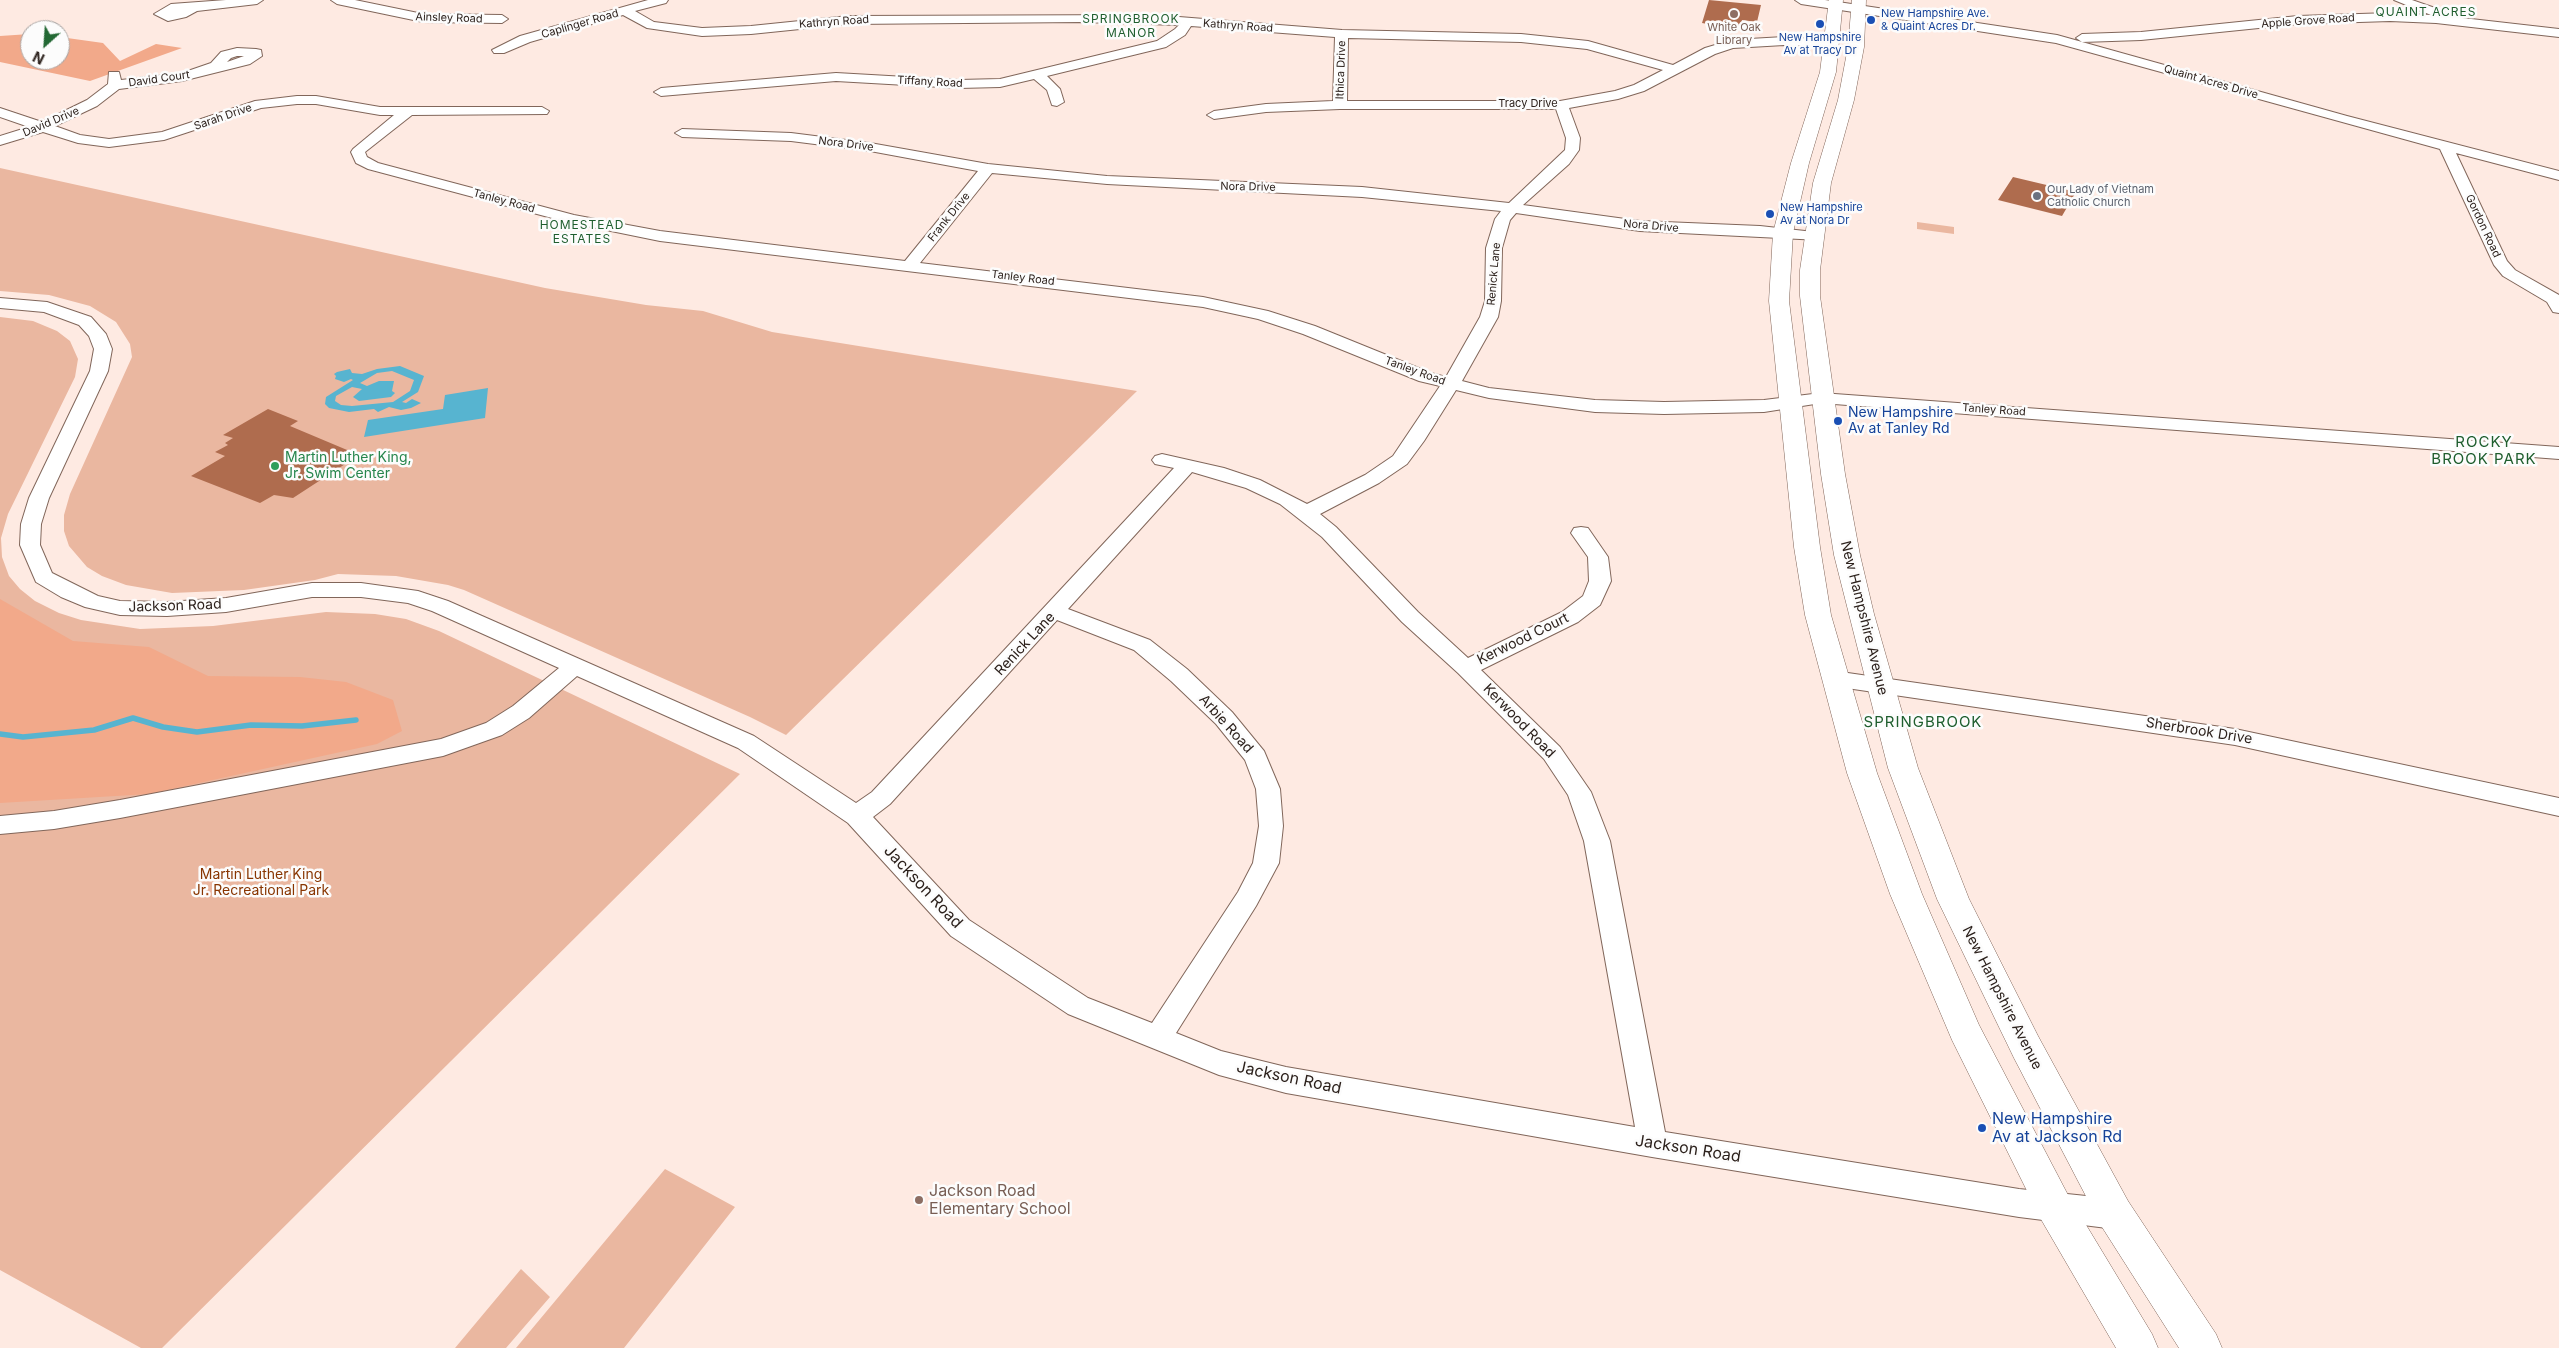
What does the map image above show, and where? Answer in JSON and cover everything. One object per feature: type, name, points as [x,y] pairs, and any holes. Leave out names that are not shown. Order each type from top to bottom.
[{"type":"main road","points":[[1836,3],[1828,72],[1800,163],[1784,233],[1779,301],[1807,547],[1818,615],[1834,679],[1862,773],[1906,894],[1964,1030],[2055,1208],[2138,1348]]},
{"type":"main road","name":"New Hampshire Avenue","points":[[1859,5],[1856,47],[1845,106],[1822,183],[1810,270],[1810,296],[1821,398],[1847,555],[1879,685],[1902,768],[1953,899],[2026,1047],[2115,1214],[2202,1348]]},
{"type":"main road","points":[[1820,102],[1845,106]]},
{"type":"street","points":[[190,8],[257,0]]},
{"type":"street","name":"Ainsley Road","points":[[337,0],[424,18],[502,19]]},
{"type":"street","points":[[365,5],[379,0]]},
{"type":"street","name":"Caplinger Road","points":[[498,50],[525,39],[662,0]]},
{"type":"street","name":"Quaint Acres Drive","points":[[1801,0],[1859,5],[2057,39],[2446,147],[2559,176]]},
{"type":"street","points":[[2400,0],[2461,22]]},
{"type":"street","name":"Kathryn Road","points":[[625,11],[651,25],[702,32],[751,30],[849,20],[1019,13],[1122,18],[1342,34],[1521,38],[1555,40],[1613,51],[1673,69]]},
{"type":"street","name":"Apple Grove Road","points":[[2057,39],[2141,36],[2339,18],[2390,17],[2461,22],[2559,33]]},
{"type":"street","name":"Tiffany Road","points":[[661,92],[814,78],[979,85],[1038,75],[1161,44],[1180,32],[1186,23]]},
{"type":"street","name":"Ithica Drive","points":[[1340,105],[1342,34]]},
{"type":"street","name":"Tracy Drive","points":[[1214,115],[1266,108],[1340,105],[1560,105],[1618,95],[1639,88],[1710,51],[1732,44],[1784,41],[1831,44]]},
{"type":"street","name":"David Court","points":[[115,80],[156,81],[203,72]]},
{"type":"street","points":[[1038,75],[1052,89],[1057,102]]},
{"type":"street","name":"David Drive","points":[[0,141],[44,127],[92,103],[115,80]]},
{"type":"street","name":"Sarah Drive","points":[[0,112],[78,138],[109,143],[164,136],[243,108],[280,101],[316,100],[364,109],[407,112],[542,111]]},
{"type":"street","name":"Renick Lane","points":[[1306,514],[1372,479],[1400,460],[1415,441],[1480,337],[1489,317],[1493,301],[1494,248],[1503,220],[1522,197],[1556,170],[1572,150],[1573,138],[1566,115],[1560,105]]},
{"type":"street","name":"Tanley Road","points":[[407,112],[365,144],[358,152],[361,160],[391,171],[609,226],[660,236],[1104,288],[1220,305],[1262,315],[1309,330],[1426,377],[1489,393],[1596,406],[1664,408],[1764,406],[1821,398],[2559,454]]},
{"type":"street","name":"Nora Drive","points":[[682,133],[801,138],[870,147],[988,168],[1116,181],[1362,192],[1512,208],[1640,226],[1784,233],[1814,237]]},
{"type":"street","name":"Gordon Road","points":[[2446,147],[2500,262],[2509,273],[2554,299],[2559,308]]},
{"type":"street","name":"Frank Drive","points":[[910,265],[988,168]]},
{"type":"street","name":"Jackson Road","points":[[0,303],[47,307],[85,321],[97,334],[103,349],[99,371],[39,498],[31,524],[30,545],[43,577],[69,592],[93,602],[120,608],[167,609],[226,605],[312,590],[361,590],[410,596],[440,606],[746,742],[857,816],[960,928],[1078,1006],[1219,1063],[1286,1080],[1652,1143],[2055,1208],[2115,1214]]},
{"type":"street","name":"Kerwood Road","points":[[1162,460],[1217,472],[1253,484],[1287,500],[1306,514],[1329,532],[1410,617],[1466,668],[1552,753],[1579,792],[1597,841],[1645,1096],[1652,1143]]},
{"type":"street","name":"Renick Lane","points":[[857,816],[881,798],[1055,612],[1187,466]]},
{"type":"street","name":"Kerwood Court","points":[[1466,668],[1570,617],[1592,600],[1600,582],[1598,558],[1581,533]]},
{"type":"street","name":"Arbie Road","points":[[1055,612],[1107,630],[1142,646],[1179,675],[1224,718],[1256,757],[1268,789],[1271,826],[1266,863],[1247,899],[1158,1038]]},
{"type":"street","points":[[0,825],[54,820],[120,809],[443,747],[494,729],[520,712],[575,666]]},
{"type":"street","name":"Sherbrook Drive","points":[[1834,679],[2234,737],[2438,778],[2559,807]]},
{"type":"green space","points":[[0,168],[545,288],[646,305],[703,311],[772,332],[1137,391],[786,735],[750,717],[464,590],[448,585],[396,576],[338,574],[315,580],[244,590],[172,593],[126,585],[102,576],[87,567],[69,546],[64,531],[64,515],[70,494],[132,357],[130,344],[116,322],[90,306],[49,295],[0,291]]},
{"type":"green space","points":[[1917,222],[1954,227],[1954,234],[1917,229]]},
{"type":"green space","name":"Martin Luther King Jr. Recreational Park","points":[[0,317],[33,321],[57,331],[70,341],[78,359],[75,377],[8,514],[1,538],[2,557],[9,576],[20,589],[35,601],[59,613],[81,620],[140,629],[213,626],[326,612],[375,614],[406,619],[439,631],[740,774],[162,1348],[141,1348],[0,1270]]},
{"type":"green space","points":[[665,1169],[735,1207],[624,1348],[516,1348]]},
{"type":"green space","points":[[521,1269],[550,1297],[506,1348],[455,1348]]},
{"type":"shaded area","points":[[20,35],[20,66],[0,62],[0,36]]},
{"type":"shaded area","points":[[70,38],[103,43],[120,61],[156,44],[182,48],[90,81],[38,70],[70,70]]},
{"type":"shaded area","points":[[0,599],[73,641],[149,647],[208,676],[300,677],[346,682],[393,700],[402,731],[377,744],[149,794],[0,803]]},
{"type":"water","points":[[400,366],[424,376],[418,392],[402,402],[406,403],[412,399],[421,403],[411,408],[401,410],[389,407],[378,412],[374,409],[349,412],[329,408],[325,404],[326,397],[353,380],[344,382],[335,379],[336,376],[334,374],[350,369],[352,373],[362,374],[377,369]],"holes":[[[392,371],[414,380],[410,391],[393,402],[352,406],[341,405],[335,401],[336,396],[352,387],[362,389],[353,397],[359,401],[391,397],[395,393],[392,391],[394,381],[379,381],[367,386],[360,383],[377,373]]]},
{"type":"water","points":[[488,388],[485,418],[364,437],[368,420],[443,409],[445,395]]},
{"type":"building","name":"White Oak Library","points":[[1709,0],[1761,5],[1757,22],[1742,20],[1740,28],[1736,27],[1736,29],[1702,23]]},
{"type":"building","name":"Our Lady of Vietnam Catholic Church","points":[[2013,177],[2076,192],[2062,216],[1998,200]]},
{"type":"building","name":"Martin Luther King, Jr. Swim Center","points":[[268,409],[298,421],[290,426],[359,455],[293,498],[274,495],[260,503],[191,476],[225,456],[215,452],[228,445],[225,443],[233,438],[223,435]]},
{"type":"waterway","points":[[0,734],[23,737],[94,730],[133,718],[163,727],[197,732],[251,725],[302,726],[356,720]]},
{"type":"place","name":"White Oak Library","points":[[1734,14]]},
{"type":"place","name":"New Hampshire Ave. & Quaint Acres Dr.","points":[[1871,20]]},
{"type":"place","name":"New Hampshire Av at Tracy Dr","points":[[1820,24]]},
{"type":"place","name":"Our Lady of Vietnam Catholic Church","points":[[2037,196]]},
{"type":"place","name":"New Hampshire Av at Nora Dr","points":[[1770,214]]},
{"type":"place","name":"New Hampshire Av at Tanley Rd","points":[[1838,421]]},
{"type":"place","name":"Martin Luther King, Jr. Swim Center","points":[[275,466]]},
{"type":"place","name":"New Hampshire Av at Jackson Rd","points":[[1982,1128]]},
{"type":"place","name":"Jackson Road Elementary School","points":[[919,1200]]},
{"type":"district","name":"QUAINT ACRES","points":[[2426,12]]},
{"type":"district","name":"SPRINGBROOK MANOR","points":[[1131,26]]},
{"type":"district","name":"HOMESTEAD ESTATES","points":[[582,232]]},
{"type":"district","name":"ROCKY BROOK PARK","points":[[2484,450]]},
{"type":"district","name":"SPRINGBROOK","points":[[1923,722]]}]
